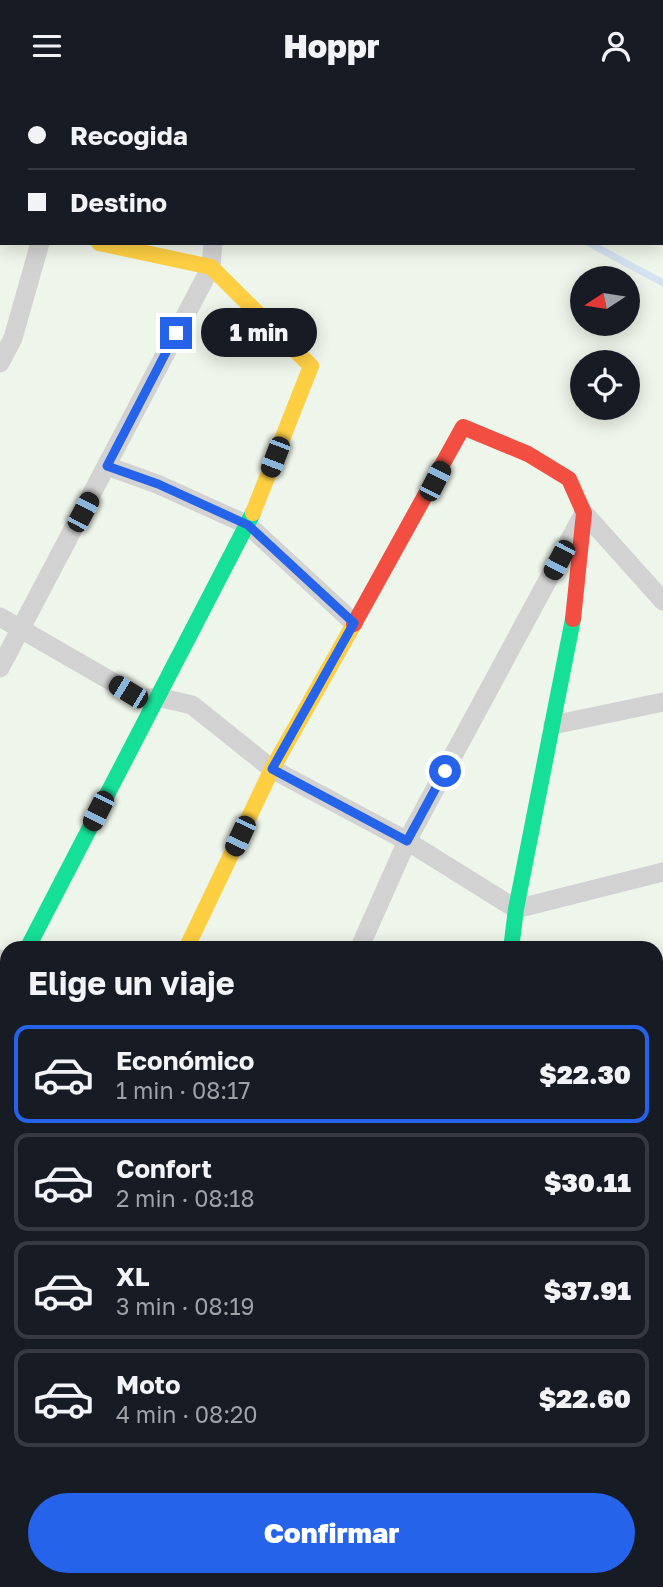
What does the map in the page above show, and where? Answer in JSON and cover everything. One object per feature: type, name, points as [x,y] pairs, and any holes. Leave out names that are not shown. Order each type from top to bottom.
[{"type":"street","points":[[0,363],[13,338],[39,245]]},
{"type":"street","points":[[31,941],[248,525],[311,366],[211,267],[108,245]]},
{"type":"street","points":[[0,668],[211,267],[213,245]]},
{"type":"street","points":[[191,941],[272,769],[463,426],[528,453],[569,479],[584,513],[663,601]]},
{"type":"street","points":[[107,466],[158,484],[248,525],[354,623]]},
{"type":"street","points":[[512,941],[516,909],[572,629],[584,513]]},
{"type":"street","points":[[363,941],[407,841],[584,513]]},
{"type":"street","points":[[0,617],[142,699],[158,697],[192,705],[272,769],[407,841],[516,909],[663,872]]},
{"type":"street","points":[[553,725],[663,702]]},
{"type":"shaded area","points":[[0,245],[663,245],[663,941],[0,941]]},
{"type":"waterway","points":[[593,245],[663,283]]},
{"type":"traffic: fast","points":[[31,941],[253,513]]},
{"type":"traffic: fast","points":[[512,941],[573,619]]},
{"type":"traffic: slow","points":[[108,245],[211,267],[311,366],[253,513]]},
{"type":"traffic: slow","points":[[190,941],[272,769],[354,624]]},
{"type":"traffic: jam","points":[[354,624],[463,427],[528,454],[569,479],[584,513],[573,619]]},
{"type":"route","points":[[176,333],[107,466],[158,484],[248,525],[354,623],[272,769],[407,841],[445,771]]}]
